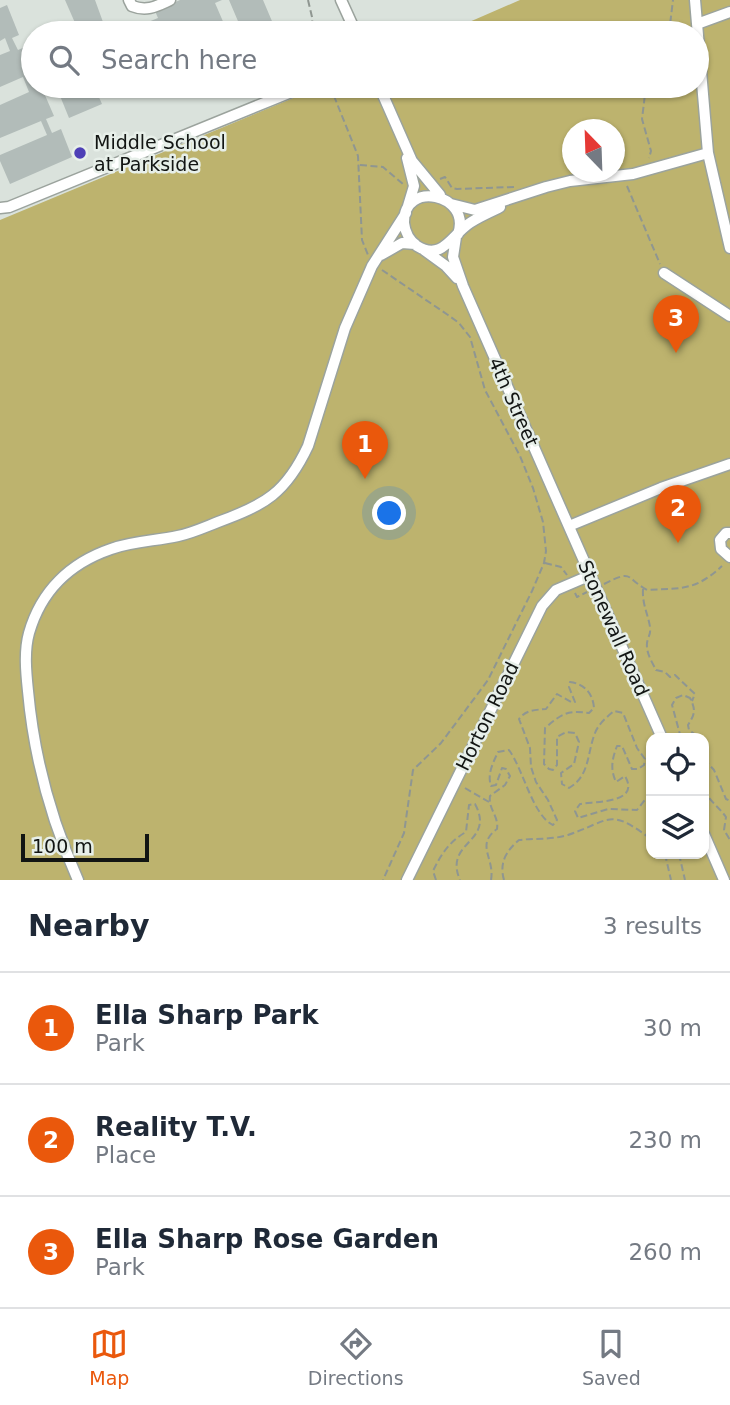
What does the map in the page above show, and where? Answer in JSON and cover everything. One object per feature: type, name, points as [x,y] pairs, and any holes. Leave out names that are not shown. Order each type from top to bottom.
[{"type":"street","points":[[129,0],[132,6],[141,9],[170,0]]},
{"type":"street","points":[[341,0],[351,21]]},
{"type":"street","points":[[695,0],[697,21]]},
{"type":"street","points":[[705,21],[730,12]]},
{"type":"street","points":[[0,208],[9,207],[277,98]]},
{"type":"street","points":[[384,98],[402,142],[416,167],[432,188],[449,202],[459,218],[457,236]]},
{"type":"street","points":[[703,98],[708,153],[730,248]]},
{"type":"street","points":[[402,142],[414,186],[407,211],[406,231],[417,246]]},
{"type":"street","points":[[78,880],[53,815],[35,748],[26,657],[29,634],[37,612],[60,578],[77,564],[93,556],[125,544],[179,536],[245,512],[280,491],[308,446],[345,328],[376,257],[414,200],[425,195],[434,195],[475,210],[520,191],[570,181],[634,174],[708,153]]},
{"type":"street","points":[[376,257],[402,243],[433,251],[441,249],[468,224],[520,191]]},
{"type":"street","name":"4th Street","points":[[457,236],[453,257],[463,286],[567,522]]},
{"type":"street","name":"4th Street","points":[[417,246],[446,266],[463,286]]},
{"type":"street","points":[[663,270],[730,316]]},
{"type":"street","points":[[567,522],[730,464]]},
{"type":"street","name":"Stonewall Road","points":[[567,522],[660,733]]},
{"type":"street","points":[[730,533],[726,533],[720,540],[721,549],[730,557]]},
{"type":"street","name":"Horton Road","points":[[407,880],[542,606],[556,590],[591,575]]},
{"type":"street","points":[[709,846],[724,880]]},
{"type":"path","points":[[308,0],[312,21]]},
{"type":"path","points":[[670,21],[673,0]]},
{"type":"path","points":[[335,98],[358,156],[362,240],[376,257]]},
{"type":"path","points":[[644,162],[652,151],[642,119],[645,98]]},
{"type":"path","points":[[444,177],[452,188],[457,189],[520,191]]},
{"type":"path","points":[[625,181],[663,270]]},
{"type":"path","points":[[378,267],[459,323],[470,337],[485,390],[520,456],[533,488],[545,536],[544,563],[488,680],[441,743],[410,774],[404,833],[383,880]]},
{"type":"path","points":[[544,563],[561,567],[577,597],[622,575],[631,576],[648,590],[690,588],[711,578],[722,566]]},
{"type":"path","points":[[643,588],[642,600],[651,635],[647,644],[651,662],[656,670],[680,679],[695,694],[692,701]]},
{"type":"path","points":[[489,803],[490,796],[505,785],[510,776],[506,769],[502,768],[496,785],[491,786],[491,766],[498,752],[509,750],[516,759],[546,822],[553,825],[557,820],[536,782],[531,767],[530,748],[519,719],[531,710],[546,709],[557,694],[575,702],[569,687],[570,682],[577,683],[590,692],[594,698],[594,708],[589,713],[571,711],[545,728],[544,764],[549,769],[553,770],[557,765],[557,737],[566,732],[575,733],[579,742],[574,764],[561,773],[562,784],[569,788],[577,783],[587,768],[595,733],[603,720],[614,711],[623,712],[637,748],[645,759],[644,765],[632,769],[622,746],[617,746],[611,761],[613,776],[616,782],[625,776],[628,780],[627,793],[606,802],[580,804],[575,811],[578,818],[608,809],[637,810],[646,798]]},
{"type":"path","points":[[680,733],[672,705],[676,698],[683,695],[690,698],[695,708],[694,716],[688,725],[693,733]]},
{"type":"path","points":[[709,764],[726,799],[730,801]]},
{"type":"path","points":[[455,782],[489,803],[498,821],[497,829],[488,836],[485,844],[491,863],[491,880]]},
{"type":"path","points":[[707,796],[726,817],[724,830],[730,840]]},
{"type":"path","points":[[436,880],[433,871],[440,857],[454,839],[466,832],[469,805],[475,804],[482,820],[479,830],[460,851],[456,871],[460,880]]},
{"type":"path","points":[[504,880],[501,870],[504,857],[519,840],[545,840],[568,835],[604,819],[629,823],[646,835]]},
{"type":"path","points":[[666,859],[671,880]]},
{"type":"path","points":[[680,859],[685,880]]},
{"type":"shaded area","points":[[520,0],[730,0],[730,880],[0,880],[0,220],[293,98],[709,98],[709,21],[472,21]]},
{"type":"building","points":[[65,0],[95,0],[103,21],[74,21]]},
{"type":"building","points":[[180,0],[222,0],[215,3],[223,21],[151,21],[158,18],[155,11]]},
{"type":"building","points":[[229,0],[263,0],[272,21],[238,21]]},
{"type":"building","points":[[7,5],[19,35],[12,38],[18,50],[21,49],[21,78],[0,87],[0,55],[10,51],[5,38],[0,41],[0,8]]},
{"type":"building","points":[[21,96],[21,98],[46,98],[54,116],[46,119],[52,133],[61,129],[72,157],[10,184],[0,155],[47,135],[41,121],[0,138],[0,105]]},
{"type":"building","points":[[61,98],[99,98],[102,104],[69,118]]},
{"type":"place","name":"Middle School at Parkside","points":[[80,153]]},
{"type":"place","name":"Ella Sharp Rose Garden","points":[[676,353]]},
{"type":"place","name":"Ella Sharp Park","points":[[365,479]]},
{"type":"place","name":"Reality T.V.","points":[[678,543]]}]
